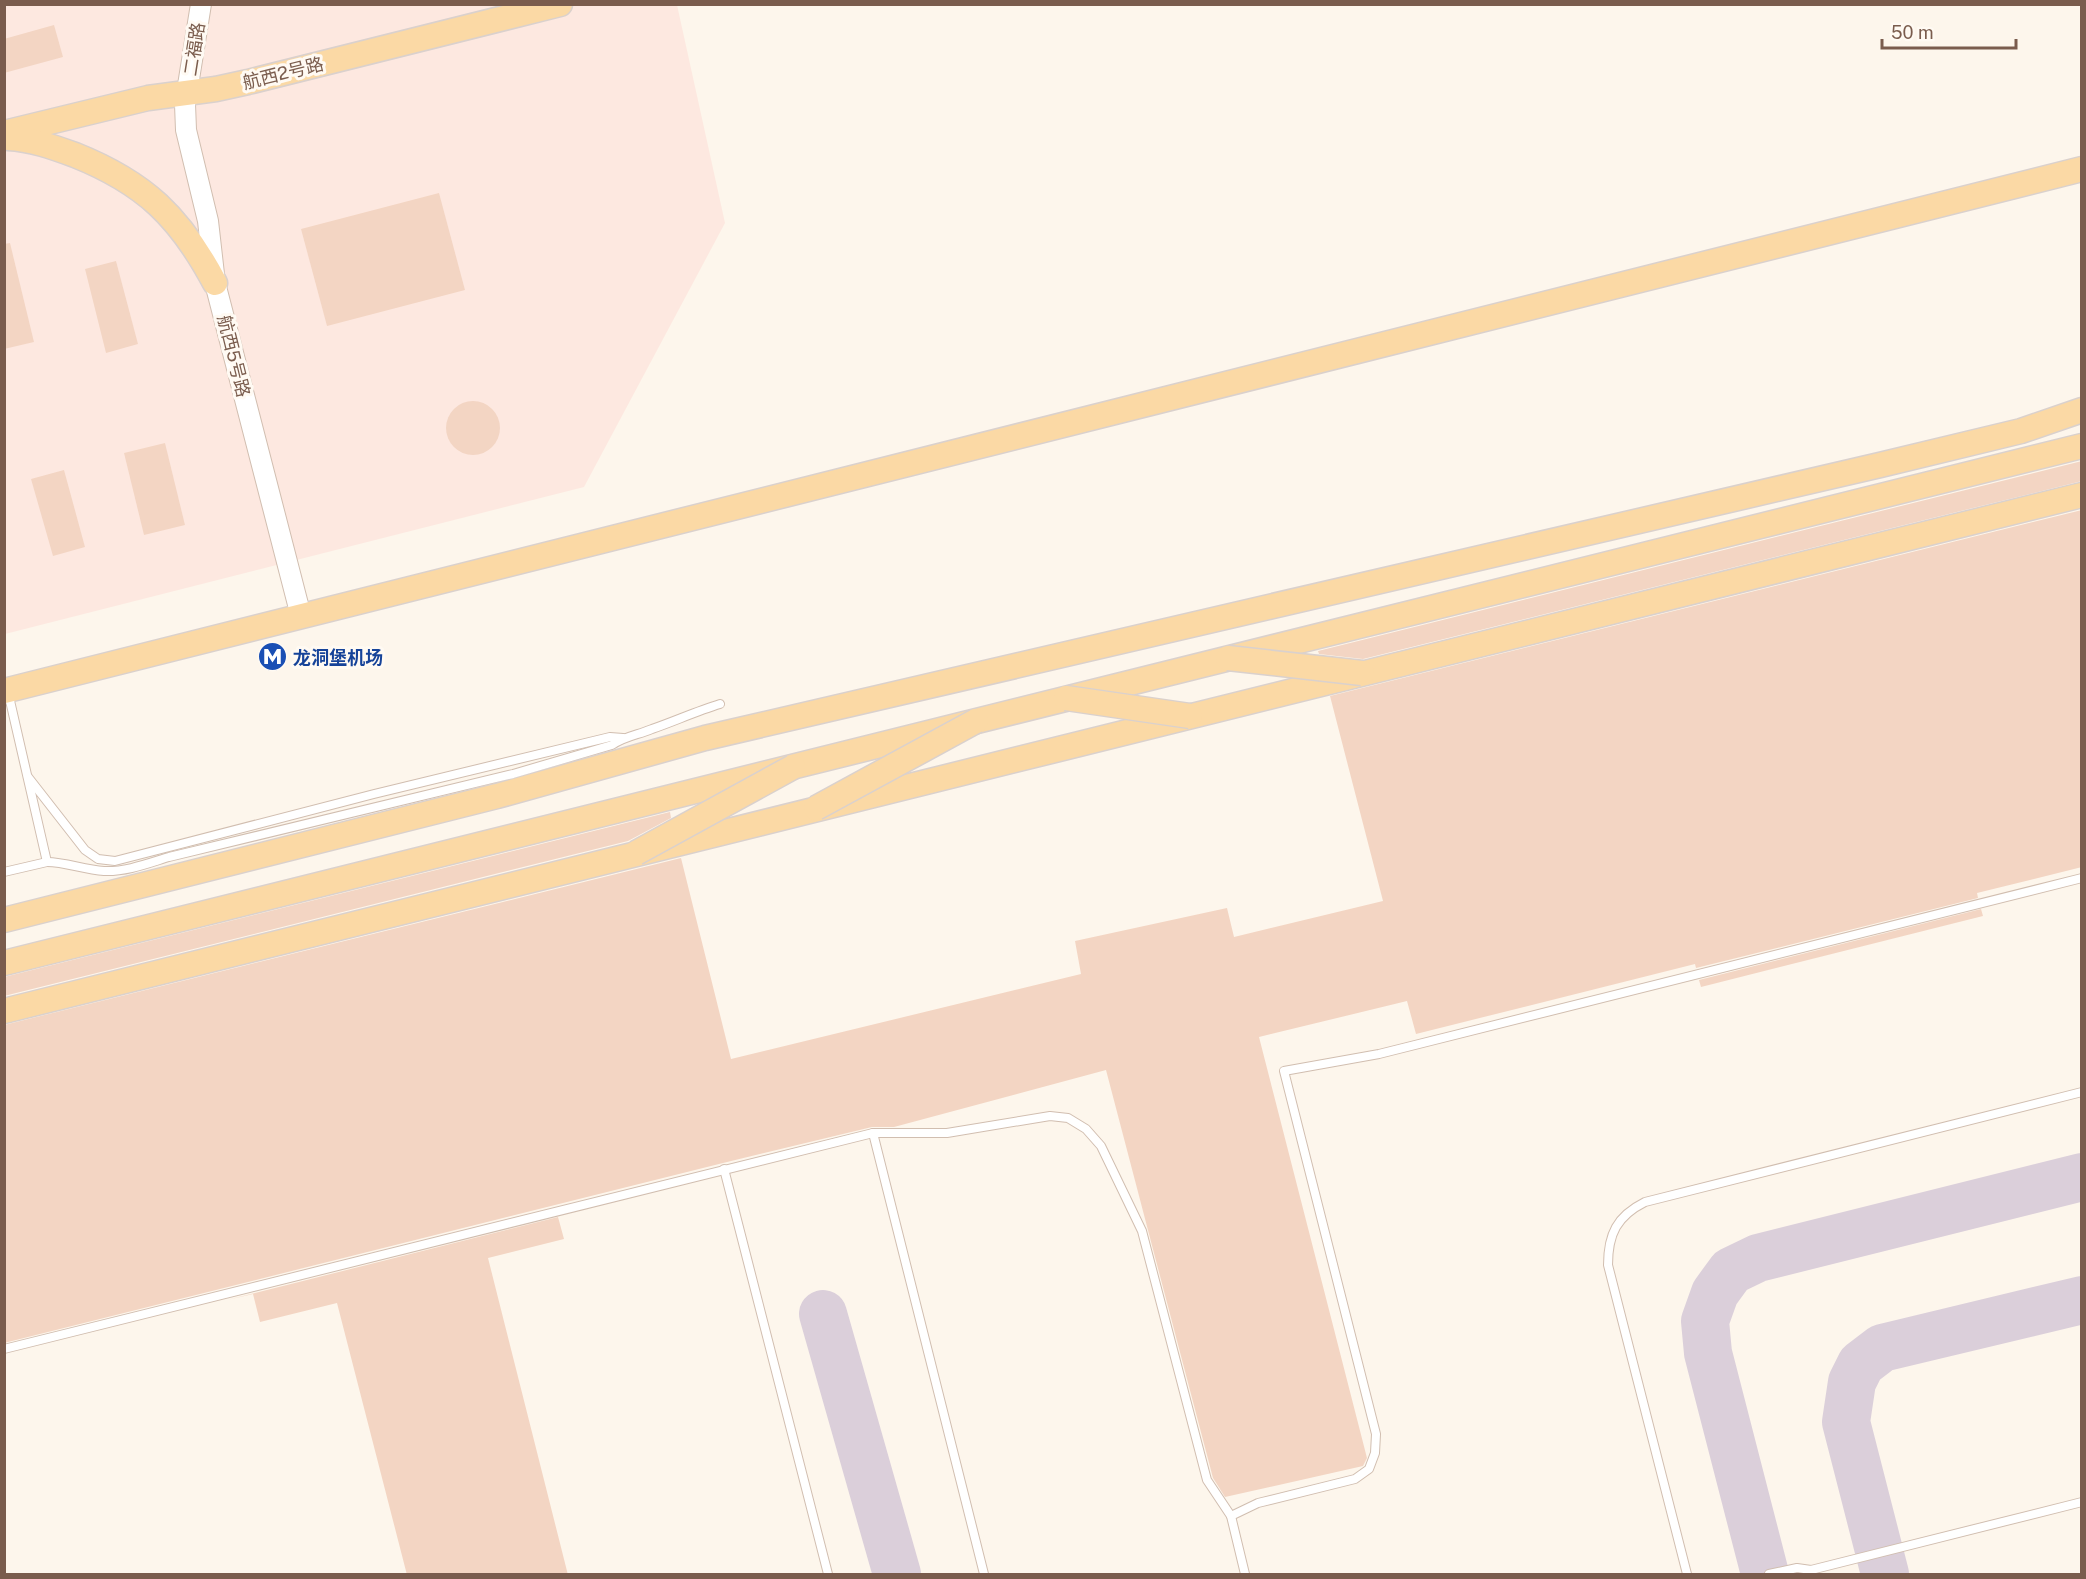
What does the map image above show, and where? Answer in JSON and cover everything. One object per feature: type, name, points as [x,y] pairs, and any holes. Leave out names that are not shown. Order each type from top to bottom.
[{"type":"main road","name":"航西2号路","points":[[4,136],[140,100],[248,82],[560,4]]},
{"type":"main road","points":[[4,136],[38,142],[63,151],[111,171],[134,184],[171,216],[189,238],[215,283]]},
{"type":"main road","points":[[6,690],[2082,169]]},
{"type":"main road","points":[[4,920],[497,796],[705,738],[1880,465],[2021,430],[2082,410]]},
{"type":"main road","points":[[4,963],[2082,446]]},
{"type":"main road","points":[[4,1011],[2082,494]]},
{"type":"main road","points":[[4,1004],[2082,494]]},
{"type":"main road","points":[[1228,658],[1362,673]]},
{"type":"main road","points":[[1066,699],[1190,716]]},
{"type":"main road","points":[[816,808],[976,721]]},
{"type":"main road","points":[[636,853],[793,766]]},
{"type":"street","name":"二福路","points":[[186,93],[201,4]]},
{"type":"street","name":"航西5号路","points":[[186,93],[186,130],[208,221],[215,283],[301,616]]},
{"type":"lane","points":[[6,690],[47,862]]},
{"type":"lane","points":[[4,872],[47,862],[58,862],[105,872],[136,867],[513,774],[612,745],[622,738],[651,730],[687,714],[720,704]]},
{"type":"lane","points":[[28,777],[85,850],[98,859],[115,861],[503,762],[610,737],[622,738]]},
{"type":"lane","points":[[1231,1516],[1258,1503],[1355,1479],[1369,1469],[1374,1453],[1376,1434],[1284,1071],[1379,1054],[2082,878]]},
{"type":"lane","points":[[1687,1575],[1608,1265],[1608,1246],[1617,1225],[1630,1209],[1645,1202],[2082,1092]]},
{"type":"lane","points":[[4,1349],[873,1132],[947,1133],[1050,1116],[1068,1118],[1086,1129],[1101,1146],[1142,1231],[1207,1480],[1231,1516],[1245,1575]]},
{"type":"lane","points":[[873,1132],[984,1575]]},
{"type":"lane","points":[[724,1169],[828,1575]]},
{"type":"lane","points":[[1769,1575],[1797,1568],[1811,1570],[2082,1503]]},
{"type":"shaded area","points":[[5,5],[677,5],[725,223],[584,487],[5,634]]},
{"type":"building","points":[[54,25],[63,57],[4,73],[4,39]]},
{"type":"building","points":[[439,193],[465,290],[327,326],[301,229]]},
{"type":"building","points":[[10,243],[34,342],[4,349],[4,244]]},
{"type":"building","points":[[116,261],[138,344],[106,353],[85,269]]},
{"type":"building","points":[[473,401],[483,403],[492,409],[498,418],[500,428],[498,438],[492,447],[483,453],[473,455],[463,453],[454,447],[448,438],[446,428],[448,418],[454,409],[463,403]]},
{"type":"building","points":[[165,443],[185,525],[144,535],[124,453]]},
{"type":"building","points":[[2082,461],[2082,481],[1363,659],[1319,654],[1318,651]]},
{"type":"building","points":[[64,470],[85,547],[53,556],[31,479]]},
{"type":"building","points":[[2082,510],[2082,867],[1977,893],[1978,898],[1696,968],[1695,964],[1416,1034],[1407,1001],[1259,1037],[1367,1458],[1363,1466],[1225,1497],[1213,1478],[1106,1070],[894,1127],[872,1127],[723,1163],[4,1343],[4,1025],[681,858],[731,1059],[1081,974],[1075,941],[1227,908],[1234,937],[1383,901],[1330,696]]},
{"type":"building","points":[[670,812],[671,818],[628,841],[4,996],[4,977]]},
{"type":"building","points":[[1981,909],[1983,916],[1701,987],[1699,980]]},
{"type":"building","points":[[558,1217],[564,1239],[488,1258],[568,1575],[407,1575],[337,1303],[260,1322],[253,1294],[227,1300]]},
{"type":"taxiway","points":[[1765,1574],[1708,1353],[1705,1321],[1715,1293],[1731,1271],[1758,1258],[2082,1177]]},
{"type":"taxiway","points":[[1885,1574],[1846,1422],[1852,1382],[1861,1364],[1882,1348],[2082,1300]]},
{"type":"taxiway","points":[[823,1314],[897,1574]]},
{"type":"place","name":"龙洞堡机场","points":[[272,657]]}]
